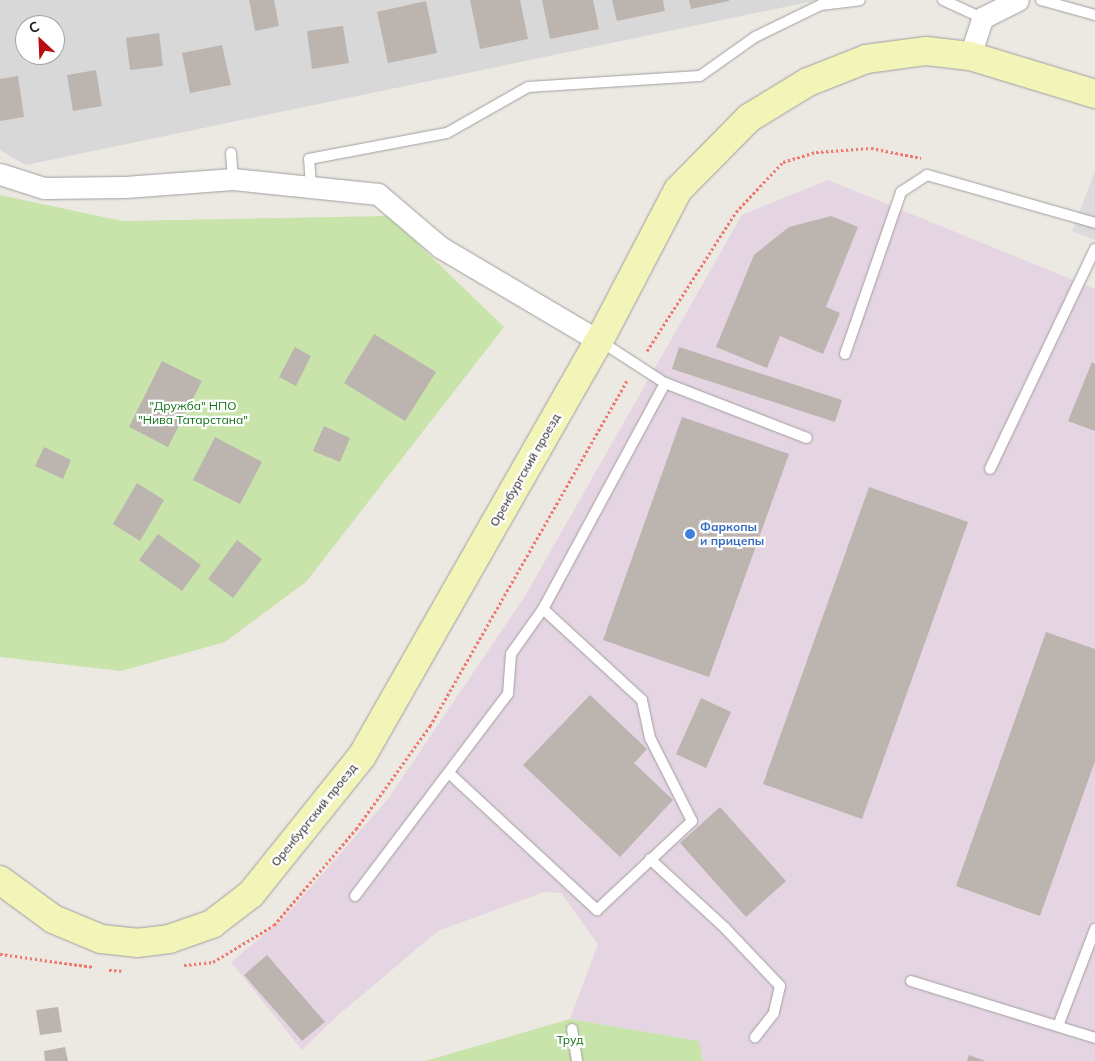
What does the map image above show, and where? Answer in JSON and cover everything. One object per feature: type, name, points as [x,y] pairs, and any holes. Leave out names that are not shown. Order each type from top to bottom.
[{"type":"main road","name":"Оренбургский проезд","points":[[0,880],[53,919],[102,939],[137,943],[169,939],[212,924],[251,894],[362,756],[599,341],[678,190],[749,118],[808,82],[866,59],[926,51],[970,56],[1095,94]]},
{"type":"street","points":[[970,56],[982,18],[1018,0]]},
{"type":"street","points":[[0,174],[44,188],[125,187],[233,179],[378,194],[440,247],[599,341]]},
{"type":"lane","points":[[311,186],[309,160],[447,133],[528,87],[700,76],[755,37],[821,5],[860,0]]},
{"type":"lane","points":[[943,0],[982,18]]},
{"type":"lane","points":[[1041,0],[1095,15]]},
{"type":"lane","points":[[231,153],[233,179]]},
{"type":"lane","points":[[845,354],[901,192],[927,175],[1095,223]]},
{"type":"lane","points":[[990,469],[1095,249]]},
{"type":"lane","points":[[599,341],[665,383],[807,438]]},
{"type":"lane","points":[[355,896],[508,694],[511,654],[543,609],[665,383]]},
{"type":"lane","points":[[449,773],[596,910],[692,821],[650,738],[642,700],[543,609]]},
{"type":"lane","points":[[650,860],[725,928],[780,986],[774,1013],[755,1037]]},
{"type":"lane","points":[[1058,1026],[1095,929]]},
{"type":"lane","points":[[912,981],[1095,1038]]},
{"type":"lane","points":[[572,1029],[577,1061]]},
{"type":"path","points":[[176,966],[213,962],[274,926],[356,829],[430,726],[617,394],[736,212],[783,162],[816,152],[871,148],[923,158]]},
{"type":"path","points":[[0,954],[129,970]]},
{"type":"shaded area","points":[[0,0],[818,0],[26,165],[0,150]]},
{"type":"shaded area","points":[[1095,171],[1095,240],[1072,231]]},
{"type":"shaded area","points":[[828,180],[1095,289],[1095,1061],[703,1061],[699,1041],[570,1019],[598,944],[561,893],[544,892],[438,931],[337,1016],[302,1050],[231,962],[283,919],[388,799],[525,596],[742,215]]},
{"type":"green space","name":"\"Дружба\" НПО \"Нива Татарстана\"","points":[[0,195],[122,221],[389,216],[504,327],[306,582],[225,642],[121,671],[0,657]]},
{"type":"green space","name":"Труд","points":[[570,1019],[699,1041],[703,1061],[425,1061]]},
{"type":"building","points":[[249,0],[274,0],[279,26],[255,31]]},
{"type":"building","points":[[470,0],[520,0],[528,39],[480,49]]},
{"type":"building","points":[[542,0],[593,0],[599,29],[550,39]]},
{"type":"building","points":[[612,0],[663,0],[665,11],[617,21]]},
{"type":"building","points":[[689,0],[729,0],[729,1],[691,9]]},
{"type":"building","points":[[426,1],[437,53],[388,63],[377,12]]},
{"type":"building","points":[[343,26],[349,63],[312,69],[307,31]]},
{"type":"building","points":[[159,33],[163,66],[130,70],[126,38]]},
{"type":"building","points":[[222,45],[231,85],[190,93],[182,53]]},
{"type":"building","points":[[96,70],[102,106],[73,111],[67,75]]},
{"type":"building","points":[[18,76],[24,117],[0,121],[0,79]]},
{"type":"building","points":[[831,216],[858,227],[826,307],[840,313],[823,354],[780,336],[767,368],[716,347],[754,255],[789,227]]},
{"type":"building","points":[[374,334],[436,372],[405,421],[344,383]]},
{"type":"building","points":[[295,347],[311,356],[296,386],[279,377]]},
{"type":"building","points":[[679,347],[842,400],[835,422],[672,369]]},
{"type":"building","points":[[162,361],[202,381],[168,447],[129,427]]},
{"type":"building","points":[[1092,362],[1095,364],[1095,431],[1068,421]]},
{"type":"building","points":[[682,417],[789,454],[709,677],[603,640]]},
{"type":"building","points":[[324,426],[350,438],[340,462],[313,451]]},
{"type":"building","points":[[215,437],[262,462],[240,504],[193,480]]},
{"type":"building","points":[[44,447],[71,460],[63,479],[35,466]]},
{"type":"building","points":[[137,483],[164,500],[140,541],[113,524]]},
{"type":"building","points":[[869,487],[968,522],[862,819],[763,784]]},
{"type":"building","points":[[158,534],[201,565],[182,591],[139,560]]},
{"type":"building","points":[[237,540],[262,559],[233,598],[208,579]]},
{"type":"building","points":[[1046,632],[1095,649],[1095,761],[1040,916],[956,886]]},
{"type":"building","points":[[590,695],[647,749],[634,763],[673,800],[620,857],[523,765]]},
{"type":"building","points":[[701,698],[731,712],[706,768],[676,754]]},
{"type":"building","points":[[720,807],[786,881],[746,917],[680,843]]},
{"type":"building","points":[[267,955],[325,1022],[302,1041],[244,975]]},
{"type":"building","points":[[58,1007],[62,1032],[40,1035],[36,1010]]},
{"type":"building","points":[[65,1047],[68,1061],[45,1061],[44,1051]]},
{"type":"building","points":[[969,1055],[985,1061],[967,1061]]},
{"type":"place","name":"Фаркопы и прицепы","points":[[690,534]]}]
